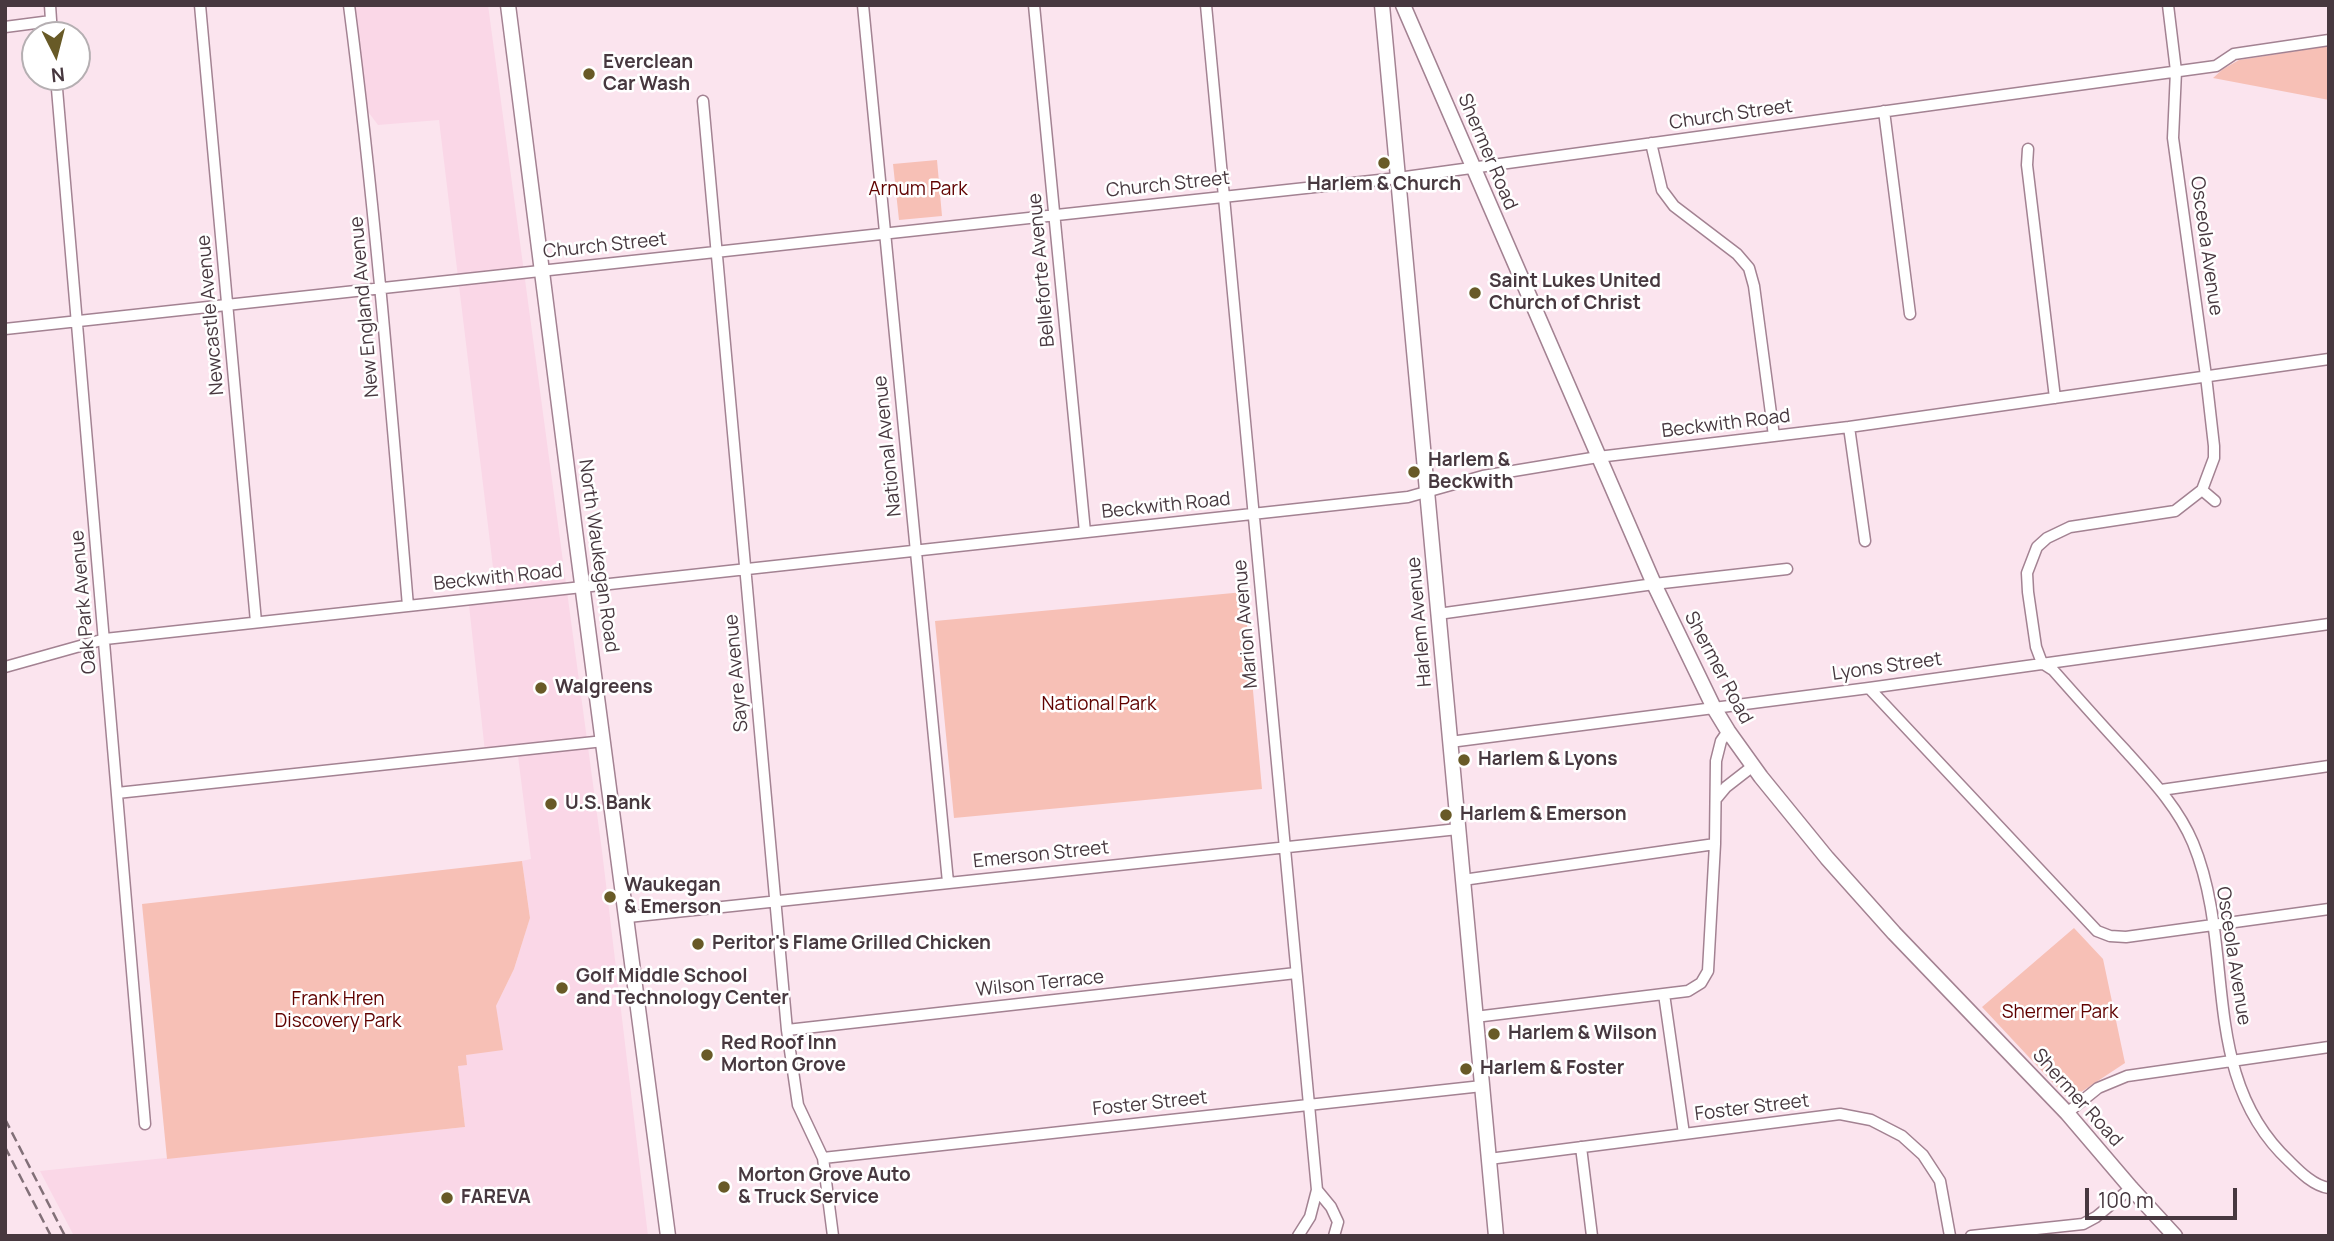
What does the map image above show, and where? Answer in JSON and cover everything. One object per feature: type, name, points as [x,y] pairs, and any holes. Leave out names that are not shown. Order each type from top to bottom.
[{"type":"main road","name":"North Waukegan Road","points":[[508,5],[540,270],[628,917],[668,1236]]},
{"type":"main road","name":"Harlem Avenue","points":[[1382,5],[1496,1236]]},
{"type":"main road","name":"Shermer Road","points":[[1403,5],[1654,584],[1714,708],[1728,731],[1827,858],[2067,1113],[2175,1236]]},
{"type":"street","points":[[50,5],[51,21]]},
{"type":"street","name":"Newcastle Avenue","points":[[200,5],[256,622]]},
{"type":"street","name":"New England Avenue","points":[[349,5],[382,288],[408,606]]},
{"type":"street","name":"National Avenue","points":[[863,5],[948,882]]},
{"type":"street","name":"Belleforte Avenue","points":[[1034,5],[1085,532]]},
{"type":"street","name":"Marion Avenue","points":[[1206,5],[1317,1190],[1310,1216],[1298,1236]]},
{"type":"street","name":"Osceola Avenue","points":[[2168,5],[2176,71],[2173,138],[2214,446],[2214,458],[2202,490]]},
{"type":"street","name":"Church Street","points":[[5,329],[1398,178],[2216,66],[2234,54],[2329,40]]},
{"type":"street","name":"Oak Park Avenue","points":[[57,91],[145,1124]]},
{"type":"street","name":"Sayre Avenue","points":[[703,101],[787,1030],[798,1105],[823,1157],[833,1236]]},
{"type":"street","points":[[1884,111],[1910,314]]},
{"type":"street","points":[[1651,143],[1662,190],[1674,206],[1737,254],[1749,268],[1754,286],[1774,436]]},
{"type":"street","points":[[2028,149],[2027,164],[2055,398]]},
{"type":"street","name":"Beckwith Road","points":[[5,667],[105,639],[1408,497],[1483,476],[1598,457],[1849,427],[2329,359]]},
{"type":"street","points":[[1849,427],[1865,541]]},
{"type":"street","points":[[2042,663],[2036,648],[2028,592],[2028,573],[2037,547],[2047,538],[2070,527],[2175,511],[2202,490],[2215,501]]},
{"type":"street","points":[[2028,539],[2037,547]]},
{"type":"street","points":[[1438,614],[1654,584],[1787,569]]},
{"type":"street","name":"Lyons Street","points":[[1450,742],[1869,688],[2329,624]]},
{"type":"street","name":"Osceola Avenue","points":[[2042,663],[2053,670],[2161,790],[2193,843],[2207,890],[2213,925],[2230,1060],[2245,1103],[2276,1150],[2301,1172],[2325,1187]]},
{"type":"street","points":[[1869,688],[2097,931],[2110,936],[2126,937],[2329,909]]},
{"type":"street","points":[[1475,1017],[1688,991],[1701,984],[1708,971],[1715,844],[1716,761],[1721,741],[1728,731]]},
{"type":"street","points":[[117,793],[604,741]]},
{"type":"street","points":[[1716,799],[1726,787],[1753,766]]},
{"type":"street","points":[[2161,790],[2329,766]]},
{"type":"street","name":"Emerson Street","points":[[628,917],[1458,829]]},
{"type":"street","points":[[1463,880],[1715,844]]},
{"type":"street","name":"Wilson Terrace","points":[[787,1030],[1296,973]]},
{"type":"street","points":[[1664,994],[1684,1134]]},
{"type":"street","points":[[2067,1113],[2098,1088],[2127,1076],[2329,1047]]},
{"type":"street","name":"Foster Street","points":[[823,1157],[1482,1086]]},
{"type":"street","name":"Foster Street","points":[[1489,1159],[1840,1114],[1871,1120],[1902,1136],[1923,1155],[1940,1181],[1950,1236]]},
{"type":"street","points":[[1581,1147],[1592,1236]]},
{"type":"street","points":[[1971,1236],[2082,1224],[2096,1217],[2131,1188]]},
{"type":"street","points":[[1317,1190],[1331,1207],[1338,1222],[1334,1236]]},
{"type":"shaded area","points":[[353,5],[488,5],[602,851],[648,1236],[74,1236],[40,1171],[465,1127],[458,1066],[496,1006],[514,969],[530,918],[522,861],[531,859],[517,748],[485,752],[468,596],[496,592],[439,120],[378,125],[366,109]]},
{"type":"green space","points":[[2329,46],[2329,100],[2213,78],[2239,60]]},
{"type":"green space","name":"Arnum Park","points":[[937,160],[942,216],[899,220],[893,164]]},
{"type":"green space","name":"National Park","points":[[1244,592],[1262,789],[954,818],[935,621]]},
{"type":"green space","name":"Frank Hren Discovery Park","points":[[522,861],[530,918],[514,969],[496,1006],[503,1050],[466,1055],[467,1065],[458,1066],[465,1127],[167,1159],[142,904]]},
{"type":"green space","name":"Shermer Park","points":[[2074,928],[2103,959],[2125,1063],[2069,1100],[1982,1007]]},
{"type":"railway","points":[[5,1119],[65,1236]]},
{"type":"railway","points":[[5,1147],[51,1236]]},
{"type":"place","name":"Everclean Car Wash","points":[[589,74]]},
{"type":"place","name":"Harlem & Church","points":[[1384,163]]},
{"type":"place","name":"Saint Lukes United Church of Christ","points":[[1475,293]]},
{"type":"place","name":"Harlem & Beckwith","points":[[1414,472]]},
{"type":"place","name":"Walgreens","points":[[541,688]]},
{"type":"place","name":"Harlem & Lyons","points":[[1464,760]]},
{"type":"place","name":"U.S. Bank","points":[[551,804]]},
{"type":"place","name":"Harlem & Emerson","points":[[1446,815]]},
{"type":"place","name":"Waukegan & Emerson","points":[[610,897]]},
{"type":"place","name":"Peritor's Flame Grilled Chicken","points":[[698,944]]},
{"type":"place","name":"Golf Middle School and Technology Center","points":[[562,988]]},
{"type":"place","name":"Harlem & Wilson","points":[[1494,1034]]},
{"type":"place","name":"Red Roof Inn Morton Grove","points":[[707,1055]]},
{"type":"place","name":"Harlem & Foster","points":[[1466,1069]]},
{"type":"place","name":"Morton Grove Auto & Truck Service","points":[[724,1187]]},
{"type":"place","name":"FAREVA","points":[[447,1198]]}]
